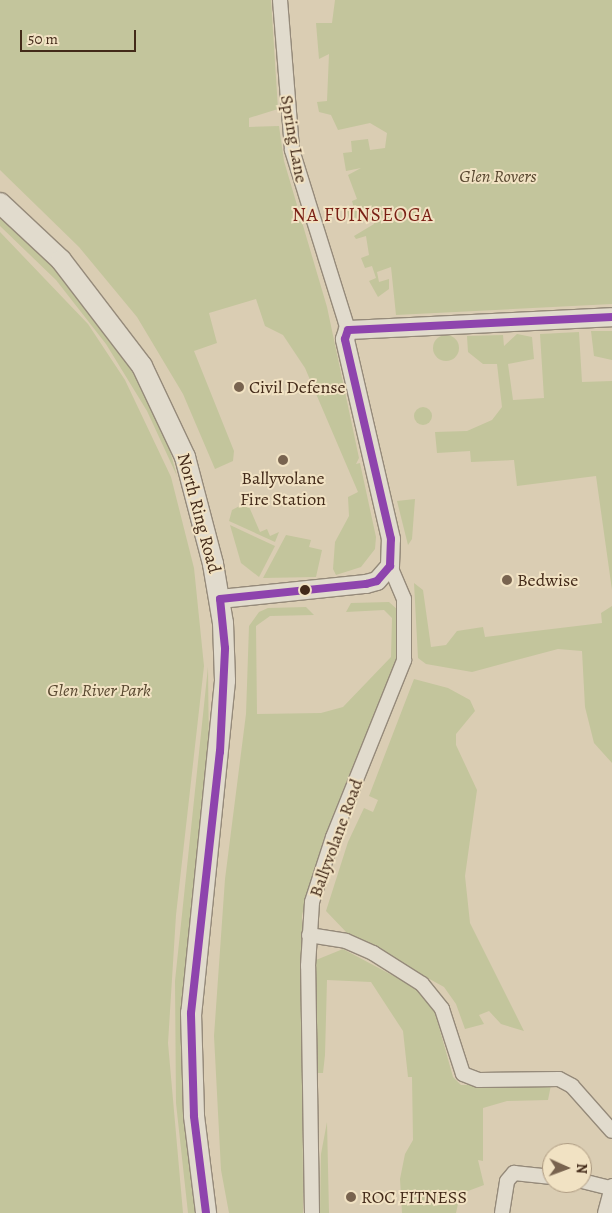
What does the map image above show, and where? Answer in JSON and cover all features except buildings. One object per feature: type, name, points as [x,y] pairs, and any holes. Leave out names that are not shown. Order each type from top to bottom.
[{"type":"main road","name":"North Ring Road","points":[[0,203],[61,260],[105,313],[157,392],[198,500],[220,599],[225,648],[221,744],[192,1013],[194,1116],[206,1213]]},
{"type":"street","name":"Spring Lane","points":[[280,0],[292,150],[348,330],[345,339],[391,539],[390,566]]},
{"type":"street","points":[[348,330],[612,317]]},
{"type":"street","points":[[220,599],[366,584],[377,581],[390,566]]},
{"type":"street","name":"Ballyvolane Road","points":[[312,1213],[308,934],[319,874],[404,660],[404,598],[390,566]]},
{"type":"street","points":[[308,934],[346,941],[373,953],[422,984],[442,1009],[463,1074],[479,1080],[559,1079],[572,1086],[612,1132]]},
{"type":"street","points":[[502,1213],[508,1181],[514,1174],[542,1176]]},
{"type":"street","points":[[592,1183],[611,1187],[605,1213]]},
{"type":"green space","points":[[0,0],[271,0],[278,109],[249,118],[249,127],[279,126],[284,161],[327,307],[359,458],[356,464],[360,463],[376,537],[375,549],[361,567],[336,575],[333,569],[335,542],[349,516],[348,497],[358,492],[305,368],[283,335],[265,326],[256,299],[209,313],[217,343],[194,351],[234,451],[233,461],[215,469],[183,394],[137,317],[79,247],[0,170]]},
{"type":"green space","name":"Glen Rovers","points":[[335,0],[612,0],[612,304],[396,315],[391,267],[377,272],[379,282],[389,279],[389,289],[378,297],[369,281],[376,278],[372,266],[365,268],[361,258],[369,255],[366,236],[356,239],[354,236],[374,224],[373,218],[350,220],[346,210],[354,208],[352,201],[357,199],[348,175],[361,168],[346,171],[343,153],[352,152],[351,141],[368,139],[370,150],[385,148],[387,133],[370,123],[338,130],[331,115],[319,112],[317,102],[327,101],[329,54],[319,59],[316,23],[332,23]]},
{"type":"green space","points":[[0,214],[63,275],[137,374],[164,429],[177,476],[147,411],[106,344],[56,280],[0,226]]},
{"type":"green space","name":"Glen River Park","points":[[0,232],[88,324],[125,380],[171,477],[194,568],[204,666],[176,915],[168,1043],[183,1213],[0,1213]]},
{"type":"green space","points":[[591,331],[612,331],[612,360],[594,356]]},
{"type":"green space","points":[[579,332],[582,382],[612,381],[612,590],[596,476],[517,486],[514,460],[471,462],[470,451],[437,453],[435,432],[467,431],[492,420],[502,407],[497,364],[483,364],[468,352],[467,336],[503,335],[504,346],[517,334],[532,337],[534,359],[508,364],[513,400],[544,398],[540,334]]},
{"type":"green space","points":[[446,335],[455,339],[459,348],[455,357],[446,361],[437,357],[433,348],[437,339]]},
{"type":"green space","points":[[419,407],[427,407],[432,412],[430,423],[419,425],[414,420],[414,412]]},
{"type":"green space","points":[[415,499],[412,539],[408,545],[397,501]]},
{"type":"green space","points":[[247,502],[260,532],[267,529],[270,536],[279,532],[275,542],[229,521],[232,510]]},
{"type":"green space","points":[[230,525],[275,546],[259,577],[241,563]]},
{"type":"green space","points":[[286,535],[311,540],[309,547],[322,550],[316,577],[263,578]]},
{"type":"green space","points":[[414,583],[423,590],[431,647],[446,645],[457,631],[483,627],[485,637],[602,623],[601,613],[612,606],[612,763],[594,743],[585,707],[582,651],[558,649],[472,672],[426,664],[418,658]]},
{"type":"green space","points":[[389,602],[399,611],[397,657],[324,838],[302,915],[303,1213],[229,1213],[221,1170],[214,1036],[225,879],[246,714],[249,626],[259,612],[268,608],[306,607],[314,615],[270,616],[256,626],[257,714],[321,713],[343,707],[391,657],[392,618],[384,610],[346,612],[351,603]]},
{"type":"green space","points":[[208,667],[209,757],[184,982],[184,1102],[197,1213],[188,1213],[176,1103],[175,981]]},
{"type":"green space","points":[[414,679],[448,688],[470,700],[475,711],[456,734],[456,745],[477,790],[465,876],[470,923],[524,1031],[501,1024],[489,1011],[479,1015],[484,1024],[465,1029],[456,1004],[444,987],[348,934],[326,911],[348,842],[364,808],[373,812],[378,800],[369,796]]},
{"type":"green space","points":[[343,949],[420,990],[434,1009],[453,1077],[461,1085],[551,1085],[548,1100],[507,1101],[483,1108],[483,1161],[478,1160],[484,1185],[460,1194],[456,1213],[402,1213],[400,1179],[405,1154],[413,1140],[412,1077],[408,1077],[403,1031],[371,982],[327,980],[323,1073],[316,1073],[316,960]]},
{"type":"green space","points":[[327,1122],[329,1213],[320,1213],[321,1154]]},
{"type":"transit line","points":[[206,1213],[194,1116],[191,1013],[220,752],[225,648],[220,599],[366,584],[377,581],[390,566],[391,539],[345,339],[348,330],[612,317]]},
{"type":"place","name":"Civil Defense","points":[[239,387]]},
{"type":"place","name":"Ballyvolane Fire Station","points":[[283,460]]},
{"type":"place","name":"Bedwise","points":[[507,580]]},
{"type":"place","name":"ROC FITNESS","points":[[351,1197]]},
{"type":"district","name":"NA FUINSEOGA","points":[[363,216]]}]
